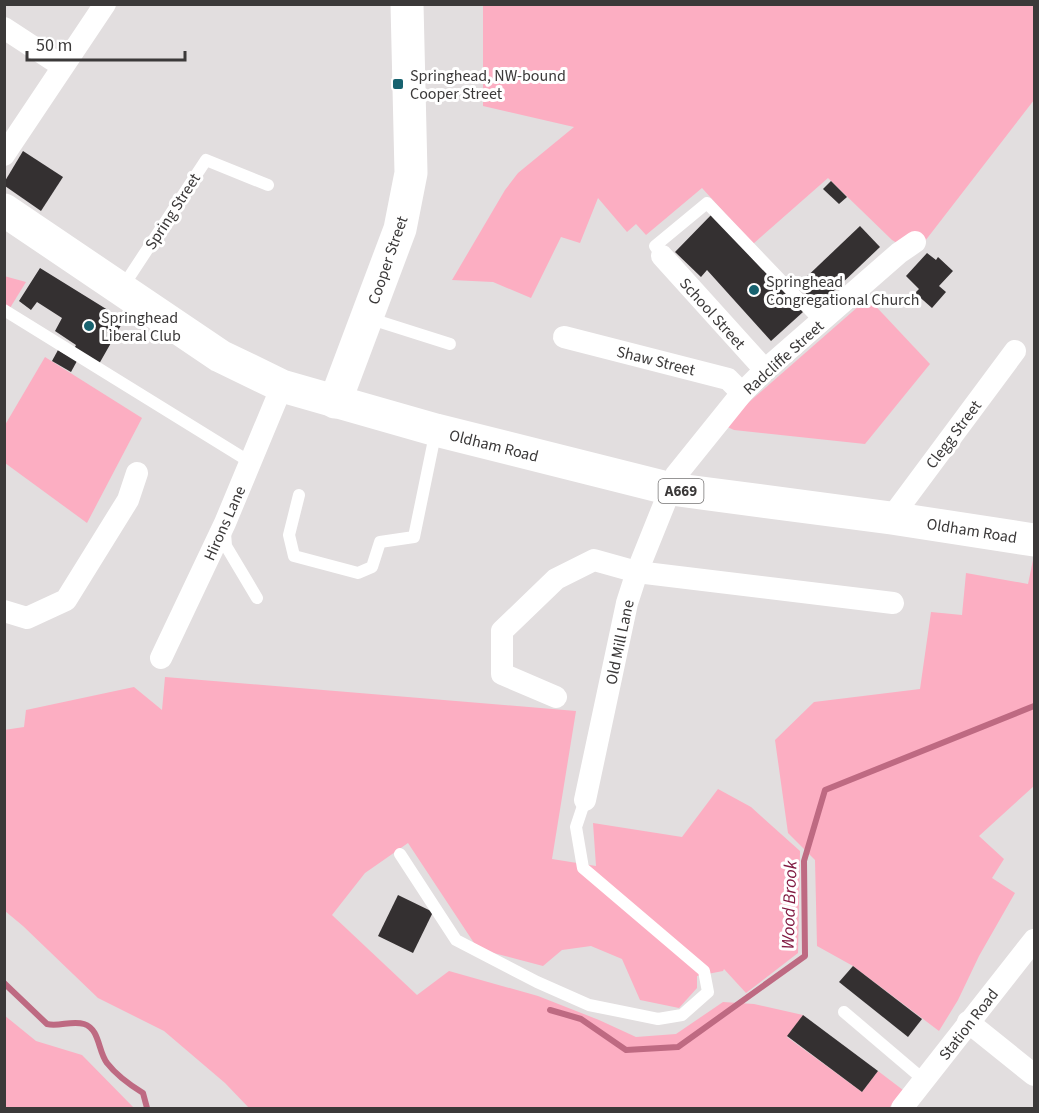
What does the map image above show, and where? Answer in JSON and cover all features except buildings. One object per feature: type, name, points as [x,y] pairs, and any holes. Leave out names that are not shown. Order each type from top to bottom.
[{"type":"main road","name":"Cooper Street","points":[[335,402],[400,229],[411,173],[407,4]]},
{"type":"main road","name":"Oldham Road","points":[[4,210],[220,356],[282,386],[436,430],[671,489],[891,518],[1035,540]]},
{"type":"street","points":[[4,156],[105,4]]},
{"type":"street","points":[[4,28],[62,66]]},
{"type":"street","name":"Radcliffe Street","points":[[671,489],[676,475],[742,393],[765,369],[899,253],[915,242]]},
{"type":"street","name":"School Street","points":[[662,256],[765,369]]},
{"type":"street","name":"Shaw Street","points":[[564,337],[728,379],[742,393]]},
{"type":"street","name":"Clegg Street","points":[[891,518],[1015,351]]},
{"type":"street","name":"Hirons Lane","points":[[161,658],[225,523],[282,386]]},
{"type":"street","points":[[4,611],[27,618],[66,600],[128,500],[137,473]]},
{"type":"street","name":"Old Mill Lane","points":[[585,800],[627,603],[637,572],[671,489]]},
{"type":"street","points":[[556,696],[502,674],[502,631],[556,579],[594,560],[637,572],[893,603]]},
{"type":"street","name":"Station Road","points":[[902,1108],[1035,940]]},
{"type":"street","points":[[968,1022],[1035,1075]]},
{"type":"lane","name":"Spring Street","points":[[122,288],[206,160],[268,185]]},
{"type":"lane","points":[[662,256],[654,246],[706,203],[821,322]]},
{"type":"lane","points":[[4,310],[250,462]]},
{"type":"lane","points":[[367,317],[450,344]]},
{"type":"lane","points":[[299,495],[289,535],[294,556],[358,573],[372,567],[380,542],[414,537],[436,430]]},
{"type":"lane","points":[[225,523],[226,546],[257,598]]},
{"type":"lane","points":[[400,854],[456,940],[537,982],[589,1005],[658,1019],[682,1015],[708,992],[704,971],[583,868],[576,827],[585,800]]},
{"type":"lane","points":[[844,1012],[924,1080]]},
{"type":"shaded area","points":[[483,5],[1034,5],[1034,100],[915,254],[892,240],[828,178],[753,244],[702,188],[646,235],[636,224],[627,232],[598,198],[580,243],[561,237],[531,298],[493,282],[452,280],[505,190],[518,173],[574,127],[483,106]]},
{"type":"shaded area","points":[[4,276],[26,282],[10,308],[5,304]]},
{"type":"shaded area","points":[[868,298],[930,364],[865,444],[734,430],[723,425]]},
{"type":"shaded area","points":[[45,357],[142,418],[87,523],[5,463],[5,425]]},
{"type":"shaded area","points":[[1033,560],[1034,786],[979,836],[1004,859],[992,878],[1015,893],[939,1031],[853,966],[817,946],[815,860],[788,833],[775,740],[814,702],[920,689],[931,612],[962,615],[966,573],[1028,584]]},
{"type":"shaded area","points":[[165,677],[576,711],[552,859],[596,866],[593,823],[682,837],[718,789],[751,807],[800,851],[798,953],[746,993],[724,969],[697,976],[697,988],[679,1008],[640,1000],[622,959],[591,946],[562,950],[543,966],[478,949],[408,843],[365,873],[332,915],[417,995],[449,971],[538,996],[636,1037],[676,1034],[723,1002],[754,1004],[803,1015],[787,1037],[862,1092],[878,1071],[903,1090],[889,1108],[249,1108],[225,1083],[164,1031],[98,998],[5,911],[4,730],[24,727],[26,710],[134,687],[162,710]]},
{"type":"shaded area","points":[[4,1015],[36,1041],[82,1055],[134,1108],[5,1108]]},
{"type":"waterway","name":"Wood Brook","points":[[550,1010],[581,1019],[626,1050],[678,1047],[805,956],[804,861],[825,790],[1034,706]]},
{"type":"waterway","points":[[4,983],[47,1024],[79,1023],[89,1027],[96,1036],[107,1063],[124,1080],[143,1093],[147,1108]]},
{"type":"place","name":"Springhead, NW-bound Cooper Street","points":[[398,84]]},
{"type":"place","name":"Springhead Congregational Church","points":[[754,290]]},
{"type":"place","name":"Springhead Liberal Club","points":[[89,326]]}]
